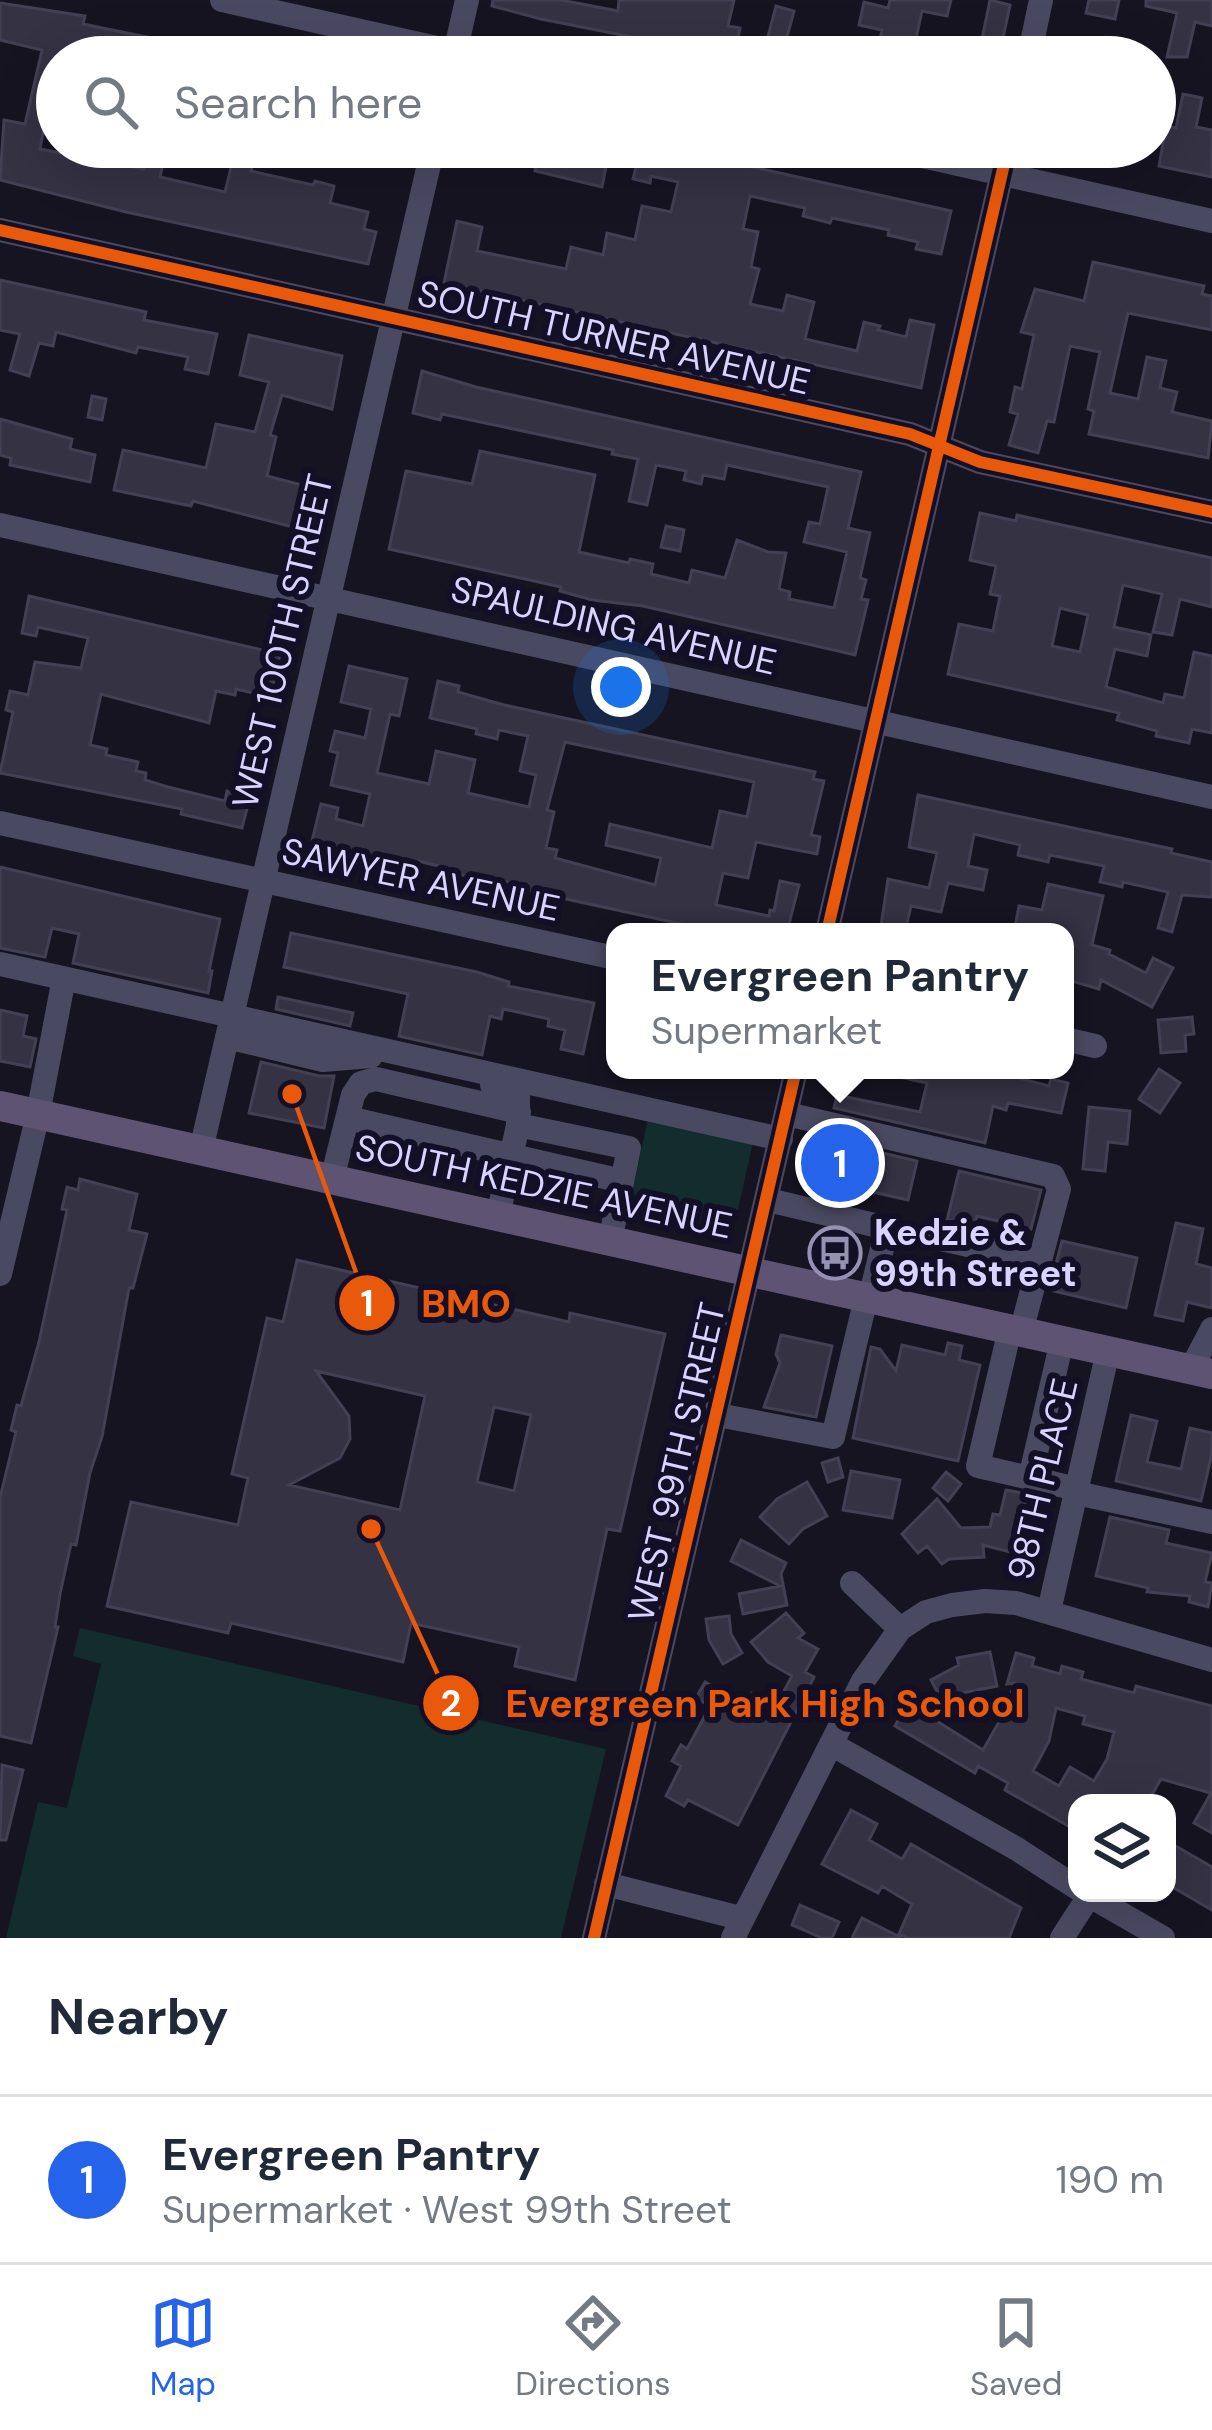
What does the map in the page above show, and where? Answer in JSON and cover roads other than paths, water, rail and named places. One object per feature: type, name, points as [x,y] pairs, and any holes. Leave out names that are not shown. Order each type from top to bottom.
[{"type":"main road","name":"SOUTH KEDZIE AVENUE","points":[[0,1106],[1202,1372]]},
{"type":"street","points":[[223,0],[379,36]]},
{"type":"street","points":[[464,36],[467,0]]},
{"type":"street","points":[[1033,36],[1042,0]]},
{"type":"street","name":"WEST 100TH STREET","points":[[201,1150],[428,168]]},
{"type":"street","points":[[975,168],[1212,220]]},
{"type":"street","points":[[829,923],[1003,168]]},
{"type":"street","name":"SOUTH TURNER AVENUE","points":[[0,230],[910,434],[980,462],[1212,512]]},
{"type":"street","name":"SPAULDING AVENUE","points":[[0,524],[1212,797]]},
{"type":"street","name":"SAWYER AVENUE","points":[[0,823],[606,956]]},
{"type":"street","points":[[0,964],[230,1027],[322,1060],[364,1054],[518,1091],[519,1118],[498,1216]]},
{"type":"street","points":[[0,1274],[64,978]]},
{"type":"street","points":[[230,1027],[1053,1176],[1059,1189],[1047,1242],[978,1466],[1212,1522]]},
{"type":"street","points":[[1074,1041],[1095,1046]]},
{"type":"street","points":[[332,1179],[361,1083],[376,1079],[629,1148],[610,1241]]},
{"type":"street","name":"WEST 99TH STREET","points":[[594,1938],[794,1079]]},
{"type":"street","points":[[347,1118],[622,1181]]},
{"type":"street","points":[[718,1415],[833,1437],[887,1228],[768,1200]]},
{"type":"street","points":[[924,1235],[1038,1261]]},
{"type":"street","points":[[1202,1372],[1212,1329]]},
{"type":"street","points":[[1030,1478],[1062,1341]]},
{"type":"street","name":"98TH PLACE","points":[[901,1629],[926,1612],[985,1600],[1049,1611],[1108,1351]]},
{"type":"street","points":[[606,1884],[737,1928],[863,1681],[901,1629],[853,1582]]},
{"type":"street","points":[[1049,1611],[1212,1660]]},
{"type":"street","points":[[832,1744],[1068,1882]]},
{"type":"street","points":[[1062,1938],[1079,1902]]},
{"type":"street","points":[[1101,1902],[1163,1938]]},
{"type":"place","name":"BMO","points":[[292,1094]]},
{"type":"place","name":"Evergreen Pantry","points":[[840,1163]]},
{"type":"place","name":"Kedzie & 99th Street","points":[[835,1253]]},
{"type":"place","name":"Evergreen Park High School","points":[[371,1529]]}]
